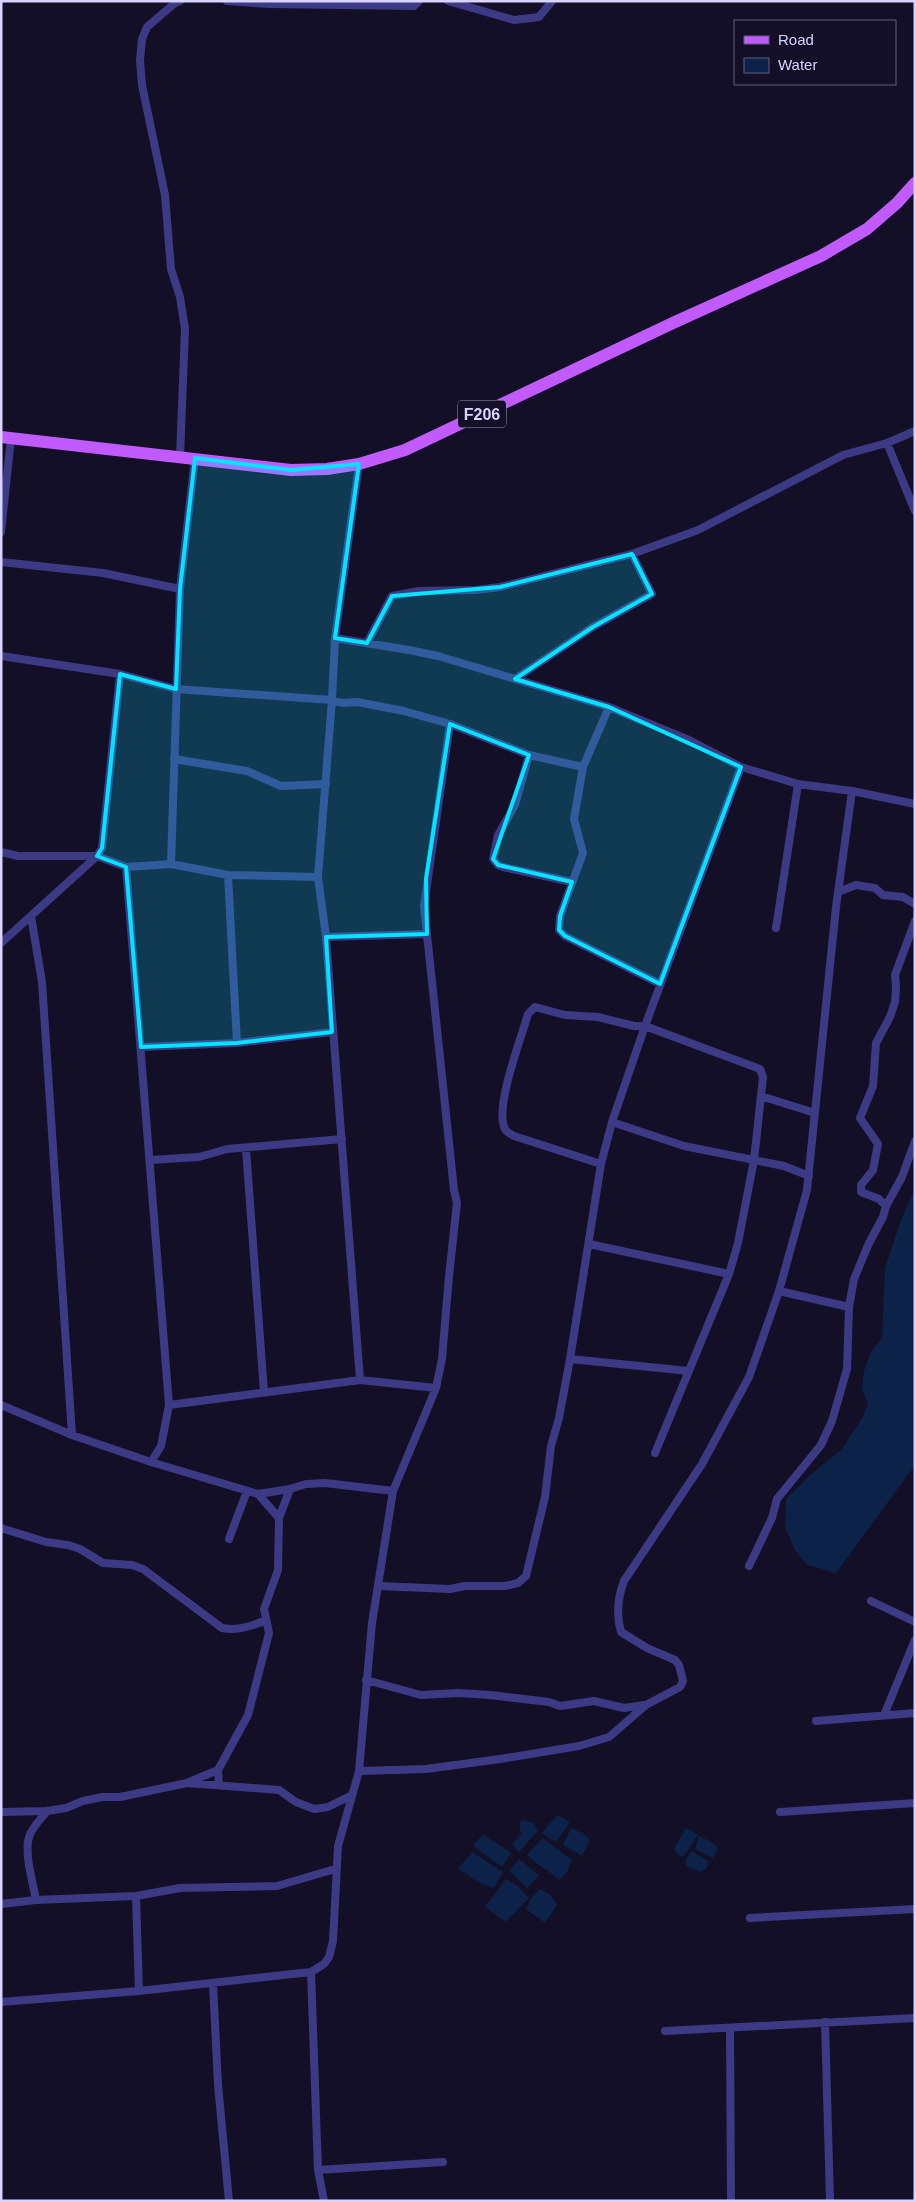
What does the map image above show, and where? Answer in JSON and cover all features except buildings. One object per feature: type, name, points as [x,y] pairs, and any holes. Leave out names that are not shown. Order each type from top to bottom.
[{"type":"main road","name":"F206","points":[[6,437],[291,470],[327,469],[359,464],[405,450],[675,322],[821,256],[867,229],[915,183]]},
{"type":"street","points":[[180,1],[174,3],[147,27],[142,39],[140,60],[142,85],[165,195],[171,269],[180,297],[185,329],[180,457]]},
{"type":"street","points":[[227,1],[270,4],[414,6],[419,1]]},
{"type":"street","points":[[448,1],[514,20],[539,17],[552,1]]},
{"type":"street","points":[[367,643],[392,596],[418,591],[476,590],[500,587],[632,554],[698,530],[843,455],[887,443],[915,431]]},
{"type":"street","points":[[1,532],[6,437]]},
{"type":"street","points":[[887,443],[915,511]]},
{"type":"street","points":[[171,864],[180,589],[195,458]]},
{"type":"street","points":[[359,464],[335,638],[318,877],[326,937],[360,1380]]},
{"type":"street","points":[[515,679],[593,627],[652,594],[632,554]]},
{"type":"street","points":[[1,562],[103,573],[180,589]]},
{"type":"street","points":[[335,638],[438,656],[609,707],[689,740],[740,767],[798,784],[852,791],[915,804]]},
{"type":"street","points":[[1,656],[120,674],[176,689],[332,700],[343,703],[357,702],[404,711],[450,724],[529,755],[583,767]]},
{"type":"street","points":[[1,943],[97,856],[102,848],[120,674]]},
{"type":"street","points":[[609,707],[583,767],[574,818],[583,853],[560,916],[559,930],[565,936],[660,984]]},
{"type":"street","points":[[1,2002],[139,1991],[311,1972],[324,1964],[329,1957],[333,1941],[335,1869],[338,1846],[350,1796],[359,1771],[372,1623],[392,1491],[436,1388],[442,1360],[457,1204],[438,1060],[424,906],[426,879],[450,724]]},
{"type":"street","points":[[529,755],[515,805],[498,835],[493,859],[498,865],[503,867],[572,882]]},
{"type":"street","points":[[174,759],[247,771],[281,786],[326,784]]},
{"type":"street","points":[[378,1586],[450,1589],[465,1586],[505,1586],[518,1583],[526,1576],[545,1498],[550,1446],[559,1418],[601,1164],[612,1122],[660,984],[740,767]]},
{"type":"street","points":[[776,928],[798,784]]},
{"type":"street","points":[[359,1771],[426,1769],[579,1746],[609,1738],[646,1705],[680,1687],[683,1680],[675,1660],[647,1648],[621,1632],[618,1621],[620,1592],[624,1581],[702,1464],[749,1378],[779,1291],[807,1190],[838,892],[852,791]]},
{"type":"street","points":[[1,852],[18,856],[97,856],[126,867],[171,864],[228,875],[318,877]]},
{"type":"street","points":[[126,867],[169,1405],[161,1446],[151,1462]]},
{"type":"street","points":[[228,875],[237,1043]]},
{"type":"street","points":[[838,892],[856,885],[866,886],[875,888],[883,894],[903,897],[915,904]]},
{"type":"street","points":[[30,916],[42,982],[72,1435]]},
{"type":"street","points":[[886,1206],[879,1199],[861,1192],[861,1185],[872,1170],[878,1144],[860,1118],[873,1086],[876,1044],[890,1017],[895,1002],[895,975],[915,921]]},
{"type":"street","points":[[326,937],[427,934]]},
{"type":"street","points":[[601,1164],[514,1136],[507,1132],[504,1127],[502,1115],[503,1097],[528,1014],[535,1007],[565,1015],[598,1017],[634,1026],[645,1026],[760,1069],[763,1077],[754,1160],[738,1243],[729,1274],[655,1453]]},
{"type":"street","points":[[141,1047],[237,1043],[332,1032]]},
{"type":"street","points":[[761,1096],[815,1113]]},
{"type":"street","points":[[612,1122],[684,1146],[784,1166],[809,1176]]},
{"type":"street","points":[[150,1160],[199,1157],[226,1149],[246,1149],[342,1139]]},
{"type":"street","points":[[749,1566],[772,1518],[777,1499],[821,1445],[832,1421],[848,1370],[849,1307],[854,1279],[869,1243],[883,1217],[886,1206],[902,1177],[915,1141]]},
{"type":"street","points":[[246,1149],[264,1392]]},
{"type":"street","points":[[589,1244],[729,1274]]},
{"type":"street","points":[[779,1291],[849,1307]]},
{"type":"street","points":[[570,1359],[689,1371]]},
{"type":"street","points":[[169,1405],[360,1380],[436,1388]]},
{"type":"street","points":[[1,1405],[72,1435],[151,1462],[258,1494],[290,1490],[306,1484],[325,1483],[392,1491]]},
{"type":"street","points":[[219,1785],[218,1770],[248,1716],[269,1633],[264,1609],[278,1570],[279,1518],[290,1490]]},
{"type":"street","points":[[229,1539],[247,1491]]},
{"type":"street","points":[[258,1494],[279,1518]]},
{"type":"street","points":[[1,1528],[46,1542],[74,1547],[104,1563],[132,1565],[143,1570],[222,1628],[232,1630],[244,1628],[266,1620]]},
{"type":"street","points":[[871,1601],[915,1622]]},
{"type":"street","points":[[884,1715],[915,1640]]},
{"type":"street","points":[[366,1680],[421,1695],[490,1695],[549,1702],[560,1706],[594,1701],[624,1708],[646,1705]]},
{"type":"street","points":[[816,1721],[915,1713]]},
{"type":"street","points":[[1,1812],[47,1811],[66,1808],[92,1799],[120,1797],[187,1782],[218,1770]]},
{"type":"street","points":[[187,1782],[279,1790],[296,1802],[314,1809],[328,1807],[350,1796]]},
{"type":"street","points":[[780,1812],[915,1803]]},
{"type":"street","points":[[36,1900],[27,1847],[29,1836],[34,1827],[47,1811]]},
{"type":"street","points":[[1,1904],[36,1900],[136,1896],[180,1888],[277,1886],[335,1869]]},
{"type":"street","points":[[136,1896],[139,1991]]},
{"type":"street","points":[[750,1918],[915,1908]]},
{"type":"street","points":[[311,1972],[318,2170],[324,2201]]},
{"type":"street","points":[[213,1983],[218,2085],[228,2201]]},
{"type":"street","points":[[665,2031],[915,2018]]},
{"type":"street","points":[[825,2022],[830,2201]]},
{"type":"street","points":[[730,2029],[731,2201]]},
{"type":"street","points":[[318,2170],[443,2162]]},
{"type":"highlighted area","points":[[195,458],[291,470],[359,464],[335,638],[367,643],[392,596],[500,587],[632,554],[652,594],[593,627],[515,679],[609,707],[741,767],[660,984],[565,936],[559,930],[560,916],[572,882],[498,865],[493,859],[529,755],[450,724],[426,879],[427,934],[326,937],[332,1032],[237,1043],[141,1047],[126,867],[97,856],[102,848],[120,674],[176,689],[180,589]]},
{"type":"water","points":[[915,1189],[915,1465],[836,1573],[807,1565],[795,1550],[785,1527],[786,1499],[811,1474],[842,1449],[862,1418],[868,1403],[862,1390],[864,1371],[871,1352],[882,1338],[885,1268],[901,1220]]},
{"type":"water","points":[[557,1815],[570,1822],[556,1842],[542,1833]]},
{"type":"water","points":[[524,1820],[533,1823],[538,1830],[519,1852],[512,1844],[521,1835],[519,1823]]},
{"type":"water","points":[[571,1828],[583,1833],[590,1840],[582,1856],[563,1845]]},
{"type":"water","points":[[686,1828],[698,1835],[683,1857],[677,1854],[674,1849]]},
{"type":"water","points":[[483,1834],[511,1853],[502,1867],[473,1846]]},
{"type":"water","points":[[699,1836],[718,1847],[713,1858],[695,1849]]},
{"type":"water","points":[[542,1838],[572,1860],[567,1872],[559,1880],[527,1855]]},
{"type":"water","points":[[692,1851],[709,1862],[706,1869],[701,1872],[686,1866],[685,1861]]},
{"type":"water","points":[[472,1852],[503,1872],[494,1888],[482,1884],[458,1869]]},
{"type":"water","points":[[519,1859],[539,1875],[527,1888],[509,1871]]},
{"type":"water","points":[[506,1879],[518,1886],[529,1898],[506,1922],[485,1907]]},
{"type":"water","points":[[540,1889],[550,1894],[557,1905],[545,1923],[526,1909],[532,1897]]}]
